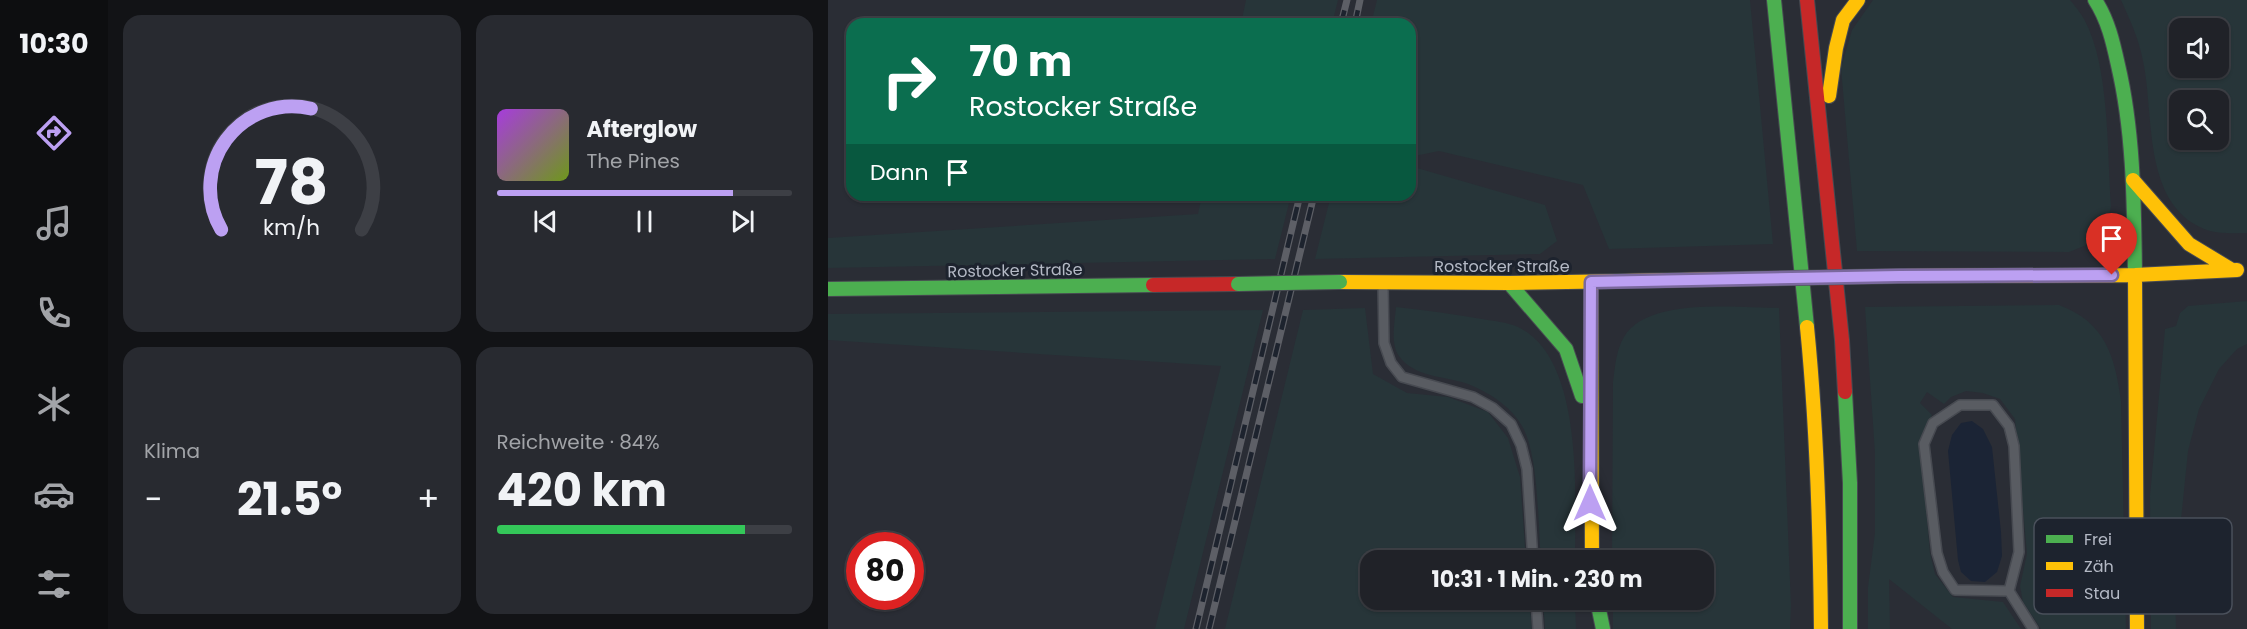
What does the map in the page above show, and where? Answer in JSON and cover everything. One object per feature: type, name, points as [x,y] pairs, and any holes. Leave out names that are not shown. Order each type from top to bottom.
[{"type":"main road","points":[[1774,0],[1811,364],[1820,545],[1821,629]]},
{"type":"main road","points":[[1807,0],[1842,340],[1850,483],[1850,629]]},
{"type":"main road","points":[[1822,140],[1836,48],[1843,20],[1858,0]]},
{"type":"main road","points":[[2095,0],[2105,15],[2119,69],[2133,180],[2136,518]]},
{"type":"main road","points":[[2133,180],[2189,244],[2232,270]]},
{"type":"main road","name":"Rostocker Straße","points":[[828,289],[2135,275],[2247,270]]},
{"type":"main road","points":[[1591,282],[1592,550]]},
{"type":"main road","points":[[1509,283],[1566,349],[1590,420]]},
{"type":"main road","points":[[1807,629],[1820,545]]},
{"type":"main road","points":[[1588,610],[1588,619]]},
{"type":"main road","points":[[1599,610],[1603,629]]},
{"type":"main road","points":[[2137,614],[2137,629]]},
{"type":"lane","points":[[1383,282],[1384,343],[1391,363],[1402,377],[1473,397],[1493,408],[1511,424],[1521,445],[1527,469],[1532,550]]},
{"type":"lane","points":[[2009,591],[1956,590],[1943,572],[1937,554],[1924,444],[1933,423],[1959,405],[1993,405],[2009,426],[2014,446],[2019,552],[2009,591],[2033,629]]},
{"type":"lane","points":[[1537,610],[1538,629]]},
{"type":"shaded area","points":[[1246,0],[1338,0],[1334,18],[1242,18]]},
{"type":"shaded area","points":[[1377,0],[1750,0],[1773,244],[1609,249],[1583,185],[1439,151],[1416,156],[1416,18],[1372,18]]},
{"type":"shaded area","points":[[1873,0],[2070,0],[2084,19],[2092,38],[2099,60],[2103,85],[2111,206],[2106,226],[2099,237],[2069,252],[1857,251],[1841,68],[1852,30]]},
{"type":"shaded area","points":[[2121,0],[2247,0],[2247,233],[2210,231],[2188,220],[2172,203],[2162,182],[2155,158],[2143,61],[2137,37]]},
{"type":"shaded area","points":[[1416,168],[1545,205],[1557,241],[1540,254],[1315,259],[1330,201],[1416,201]]},
{"type":"shaded area","points":[[1201,201],[1290,201],[1275,259],[828,268],[828,238],[1198,214]]},
{"type":"shaded area","points":[[2247,301],[2247,344],[2237,349],[2219,369],[2199,409],[2188,451],[2181,518],[2150,518],[2150,496],[2165,329],[2176,326],[2180,313],[2188,306]]},
{"type":"shaded area","points":[[2059,305],[2075,312],[2097,331],[2111,355],[2121,401],[2124,518],[2034,518],[2034,614],[2126,614],[2126,629],[2041,629],[2023,602],[2020,586],[2027,554],[2015,419],[2000,399],[1983,393],[1966,391],[1951,397],[1944,404],[1927,392],[1920,403],[1932,415],[1920,439],[1930,553],[1935,574],[1953,597],[2003,602],[2021,629],[1952,629],[1889,579],[1890,629],[1868,629],[1868,587],[1875,533],[1875,453],[1865,307]]},
{"type":"shaded area","points":[[1396,307],[1509,324],[1518,327],[1540,344],[1555,368],[1565,398],[1572,432],[1576,502],[1575,550],[1540,550],[1532,454],[1522,426],[1512,412],[1482,390],[1465,383],[1429,375],[1405,363],[1396,351],[1394,332]]},
{"type":"shaded area","points":[[1718,307],[1779,308],[1790,629],[1613,629],[1613,610],[1714,610],[1714,550],[1612,550],[1613,382],[1619,347],[1624,337],[1636,324],[1672,310]]},
{"type":"shaded area","points":[[1365,308],[1373,374],[1407,393],[1448,397],[1488,412],[1508,438],[1520,477],[1525,550],[1360,550],[1360,610],[1530,610],[1532,629],[1225,629],[1303,310]]},
{"type":"shaded area","points":[[1263,310],[1184,629],[1155,629],[1221,366],[828,340],[828,314]]},
{"type":"shaded area","points":[[1544,610],[1575,610],[1576,629],[1545,629]]},
{"type":"shaded area","points":[[2151,614],[2176,614],[2176,629],[2151,629]]},
{"type":"water","points":[[1972,421],[1983,429],[1992,447],[2001,532],[2002,556],[1997,572],[1985,582],[1971,581],[1961,572],[1948,451],[1952,435],[1961,423]]},
{"type":"railway","points":[[1342,18],[1347,0]]},
{"type":"railway","points":[[1356,18],[1360,0]]},
{"type":"railway","points":[[1196,629],[1299,201]]},
{"type":"railway","points":[[1209,629],[1313,201]]},
{"type":"traffic: fast","points":[[1774,0],[1807,327]]},
{"type":"traffic: fast","points":[[2095,0],[2107,23],[2112,40],[2127,117],[2132,169],[2135,275]]},
{"type":"traffic: fast","points":[[1738,279],[1899,276]]},
{"type":"traffic: fast","points":[[1238,284],[1340,282]]},
{"type":"traffic: fast","points":[[1509,283],[1566,349],[1582,396]]},
{"type":"traffic: fast","points":[[828,289],[1153,285]]},
{"type":"traffic: fast","points":[[1845,392],[1850,483],[1850,629]]},
{"type":"traffic: fast","points":[[1599,610],[1603,629]]},
{"type":"traffic: slow","points":[[1829,96],[1836,48],[1843,20],[1858,0]]},
{"type":"traffic: slow","points":[[2133,180],[2189,244],[2232,270]]},
{"type":"traffic: slow","points":[[1899,276],[2135,275],[2237,270]]},
{"type":"traffic: slow","points":[[2135,275],[2136,518]]},
{"type":"traffic: slow","points":[[1340,282],[1509,283],[1738,279]]},
{"type":"traffic: slow","points":[[1591,282],[1592,550]]},
{"type":"traffic: slow","points":[[1807,327],[1817,478],[1821,629]]},
{"type":"traffic: slow","points":[[2137,614],[2137,629]]},
{"type":"traffic: jam","points":[[1807,0],[1842,340],[1845,392]]},
{"type":"traffic: jam","points":[[1153,285],[1238,284]]},
{"type":"route","points":[[1590,503],[1591,282],[1899,276],[2112,275]]}]
